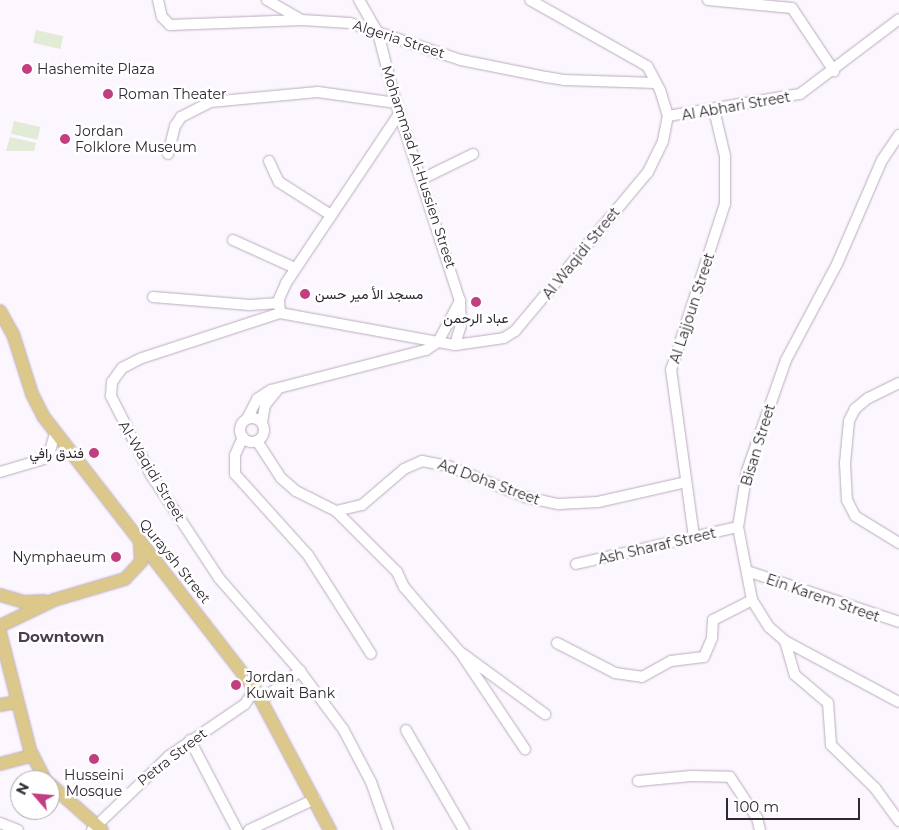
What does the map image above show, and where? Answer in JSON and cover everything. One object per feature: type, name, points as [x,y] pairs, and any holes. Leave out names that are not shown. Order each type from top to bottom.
[{"type":"main road","name":"Quraysh Street","points":[[0,311],[13,334],[32,394],[55,433],[258,694],[330,830]]},
{"type":"main road","points":[[0,626],[54,600],[125,579],[142,562],[143,556],[139,540]]},
{"type":"main road","points":[[0,595],[25,602],[54,600]]},
{"type":"main road","points":[[0,632],[17,702],[33,755],[41,770]]},
{"type":"main road","points":[[0,705],[17,702]]},
{"type":"main road","points":[[0,764],[33,755]]},
{"type":"main road","points":[[60,794],[97,829]]},
{"type":"street","name":"Algeria Street","points":[[158,0],[166,23],[176,26],[302,20],[350,23],[461,60],[564,80],[656,83]]},
{"type":"street","points":[[267,0],[302,20]]},
{"type":"street","name":"Mohammad Al-Hussien Street","points":[[359,0],[378,33],[396,103],[460,301],[461,325],[455,345]]},
{"type":"street","points":[[530,0],[647,66],[656,83],[668,116]]},
{"type":"street","points":[[708,0],[792,8],[834,71]]},
{"type":"street","name":"Al Abhari Street","points":[[668,116],[714,110],[800,94],[834,71],[899,19]]},
{"type":"street","points":[[168,154],[175,126],[181,117],[210,102],[318,92],[396,103]]},
{"type":"street","name":"Al Lajjoun Street","points":[[694,537],[671,370],[725,204],[725,156],[714,110]]},
{"type":"street","points":[[153,297],[279,308],[295,268],[400,114]]},
{"type":"street","name":"Al Waqidi Street","points":[[455,345],[504,338],[529,318],[648,172],[663,141],[668,116]]},
{"type":"street","name":"Bisan Street","points":[[899,135],[882,160],[844,251],[786,360],[747,471],[738,527],[752,600],[760,617],[785,641],[899,702]]},
{"type":"street","points":[[422,179],[473,154]]},
{"type":"street","points":[[269,161],[278,182],[331,215]]},
{"type":"street","points":[[233,240],[295,268]]},
{"type":"street","points":[[371,654],[308,555],[235,474],[235,456],[243,438],[241,425],[247,419],[257,399],[280,388],[411,355],[438,342],[460,301]]},
{"type":"street","name":"Al-Waqidi Street","points":[[388,830],[364,767],[343,729],[300,671],[210,566],[151,475],[111,396],[114,377],[129,364],[279,308],[455,345]]},
{"type":"street","points":[[410,335],[411,355]]},
{"type":"street","points":[[899,383],[868,398],[854,409],[849,421],[845,463],[847,500],[855,516],[899,543]]},
{"type":"street","points":[[243,438],[249,442],[257,441],[264,432],[262,422],[265,405],[280,388]]},
{"type":"street","points":[[247,419],[262,422]]},
{"type":"street","points":[[0,472],[44,459],[50,451],[55,433]]},
{"type":"street","points":[[257,441],[281,478],[296,491],[336,512],[397,572],[404,588],[460,652],[525,749]]},
{"type":"street","name":"Ad Doha Street","points":[[336,512],[362,505],[404,469],[422,460],[448,466],[525,497],[559,504],[598,502],[686,482]]},
{"type":"street","name":"Ash Sharaf Street","points":[[576,564],[738,527]]},
{"type":"street","name":"Ein Karem Street","points":[[747,571],[899,622]]},
{"type":"street","points":[[557,643],[615,673],[642,677],[671,661],[704,657],[712,638],[713,620],[752,600]]},
{"type":"street","points":[[785,641],[795,675],[828,704],[831,745],[875,788],[899,821]]},
{"type":"street","points":[[460,652],[545,714]]},
{"type":"street","name":"Petra Street","points":[[97,829],[137,785],[190,740],[258,694],[300,671]]},
{"type":"street","points":[[406,730],[464,830]]},
{"type":"street","points":[[190,740],[237,830]]},
{"type":"street","points":[[638,781],[725,776],[733,780],[738,794],[760,826]]},
{"type":"street","points":[[249,830],[315,799]]},
{"type":"street","points":[[0,823],[18,830]]},
{"type":"green space","points":[[36,30],[63,36],[60,49],[33,43]]},
{"type":"green space","points":[[14,121],[40,127],[37,140],[11,134]]},
{"type":"green space","points":[[10,137],[36,143],[34,151],[6,151]]},
{"type":"place","name":"Hashemite Plaza","points":[[27,69]]},
{"type":"place","name":"Roman Theater","points":[[108,94]]},
{"type":"place","name":"Jordan Folklore Museum","points":[[65,139]]},
{"type":"place","name":"مسجد الأ مير حسن","points":[[305,294]]},
{"type":"place","name":"عباد الرحمن","points":[[476,302]]},
{"type":"place","name":"فندق رافي","points":[[94,453]]},
{"type":"place","name":"Nymphaeum","points":[[116,557]]},
{"type":"place","name":"Jordan Kuwait Bank","points":[[236,685]]},
{"type":"place","name":"Husseini Mosque","points":[[94,759]]},
{"type":"district","name":"Downtown","points":[[61,637]]}]
